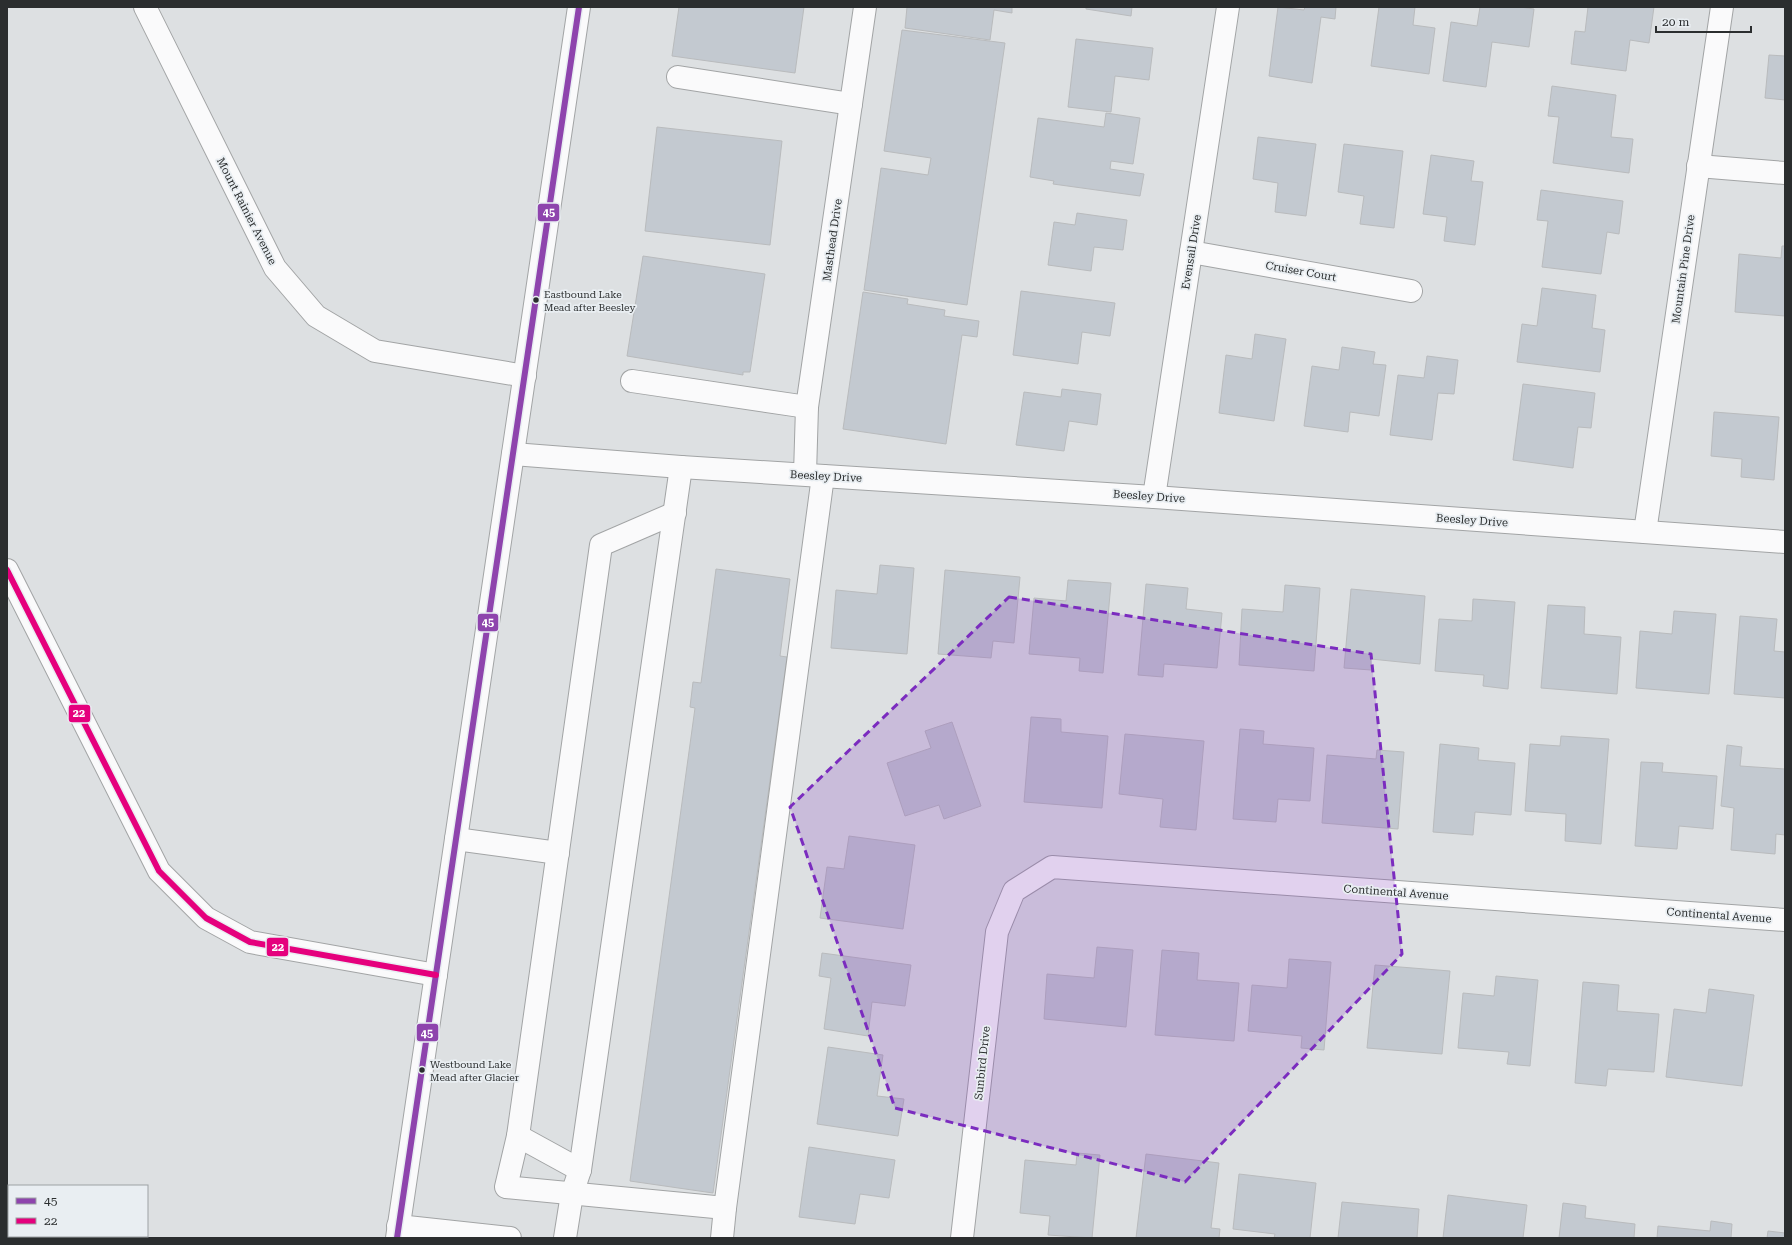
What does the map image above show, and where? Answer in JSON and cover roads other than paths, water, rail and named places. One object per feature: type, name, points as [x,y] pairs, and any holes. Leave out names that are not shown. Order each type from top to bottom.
[{"type":"street","name":"Mount Rainier Avenue","points":[[145,7],[275,268],[316,316],[375,352],[525,376]]},
{"type":"street","points":[[510,1238],[397,1232],[579,7]]},
{"type":"street","name":"Masthead Drive","points":[[722,1238],[814,475],[807,407],[865,7]]},
{"type":"street","name":"Evensail Drive","points":[[1154,497],[1228,7]]},
{"type":"street","name":"Mountain Pine Drive","points":[[1645,532],[1722,7]]},
{"type":"street","points":[[678,77],[851,104]]},
{"type":"street","points":[[1698,166],[1785,173]]},
{"type":"street","name":"Cruiser Court","points":[[1191,252],[1411,291]]},
{"type":"street","points":[[632,381],[807,407]]},
{"type":"street","name":"Beesley Drive","points":[[513,454],[681,467],[1154,497],[1785,542]]},
{"type":"street","points":[[565,1238],[572,1194],[580,1170],[681,467]]},
{"type":"street","points":[[675,513],[601,545],[518,1136],[506,1187],[725,1208]]},
{"type":"street","points":[[7,570],[159,871],[206,918],[250,942],[436,975]]},
{"type":"street","points":[[456,839],[558,853]]},
{"type":"street","name":"Continental Avenue","points":[[1014,891],[1052,867],[1785,920]]},
{"type":"street","name":"Sunbird Drive","points":[[962,1238],[997,932],[1014,891]]},
{"type":"street","points":[[518,1136],[580,1170]]},
{"type":"place","name":"Eastbound Lake Mead after Beesley","points":[[536,300]]},
{"type":"place","name":"Westbound Lake Mead after Glacier","points":[[422,1070]]}]
